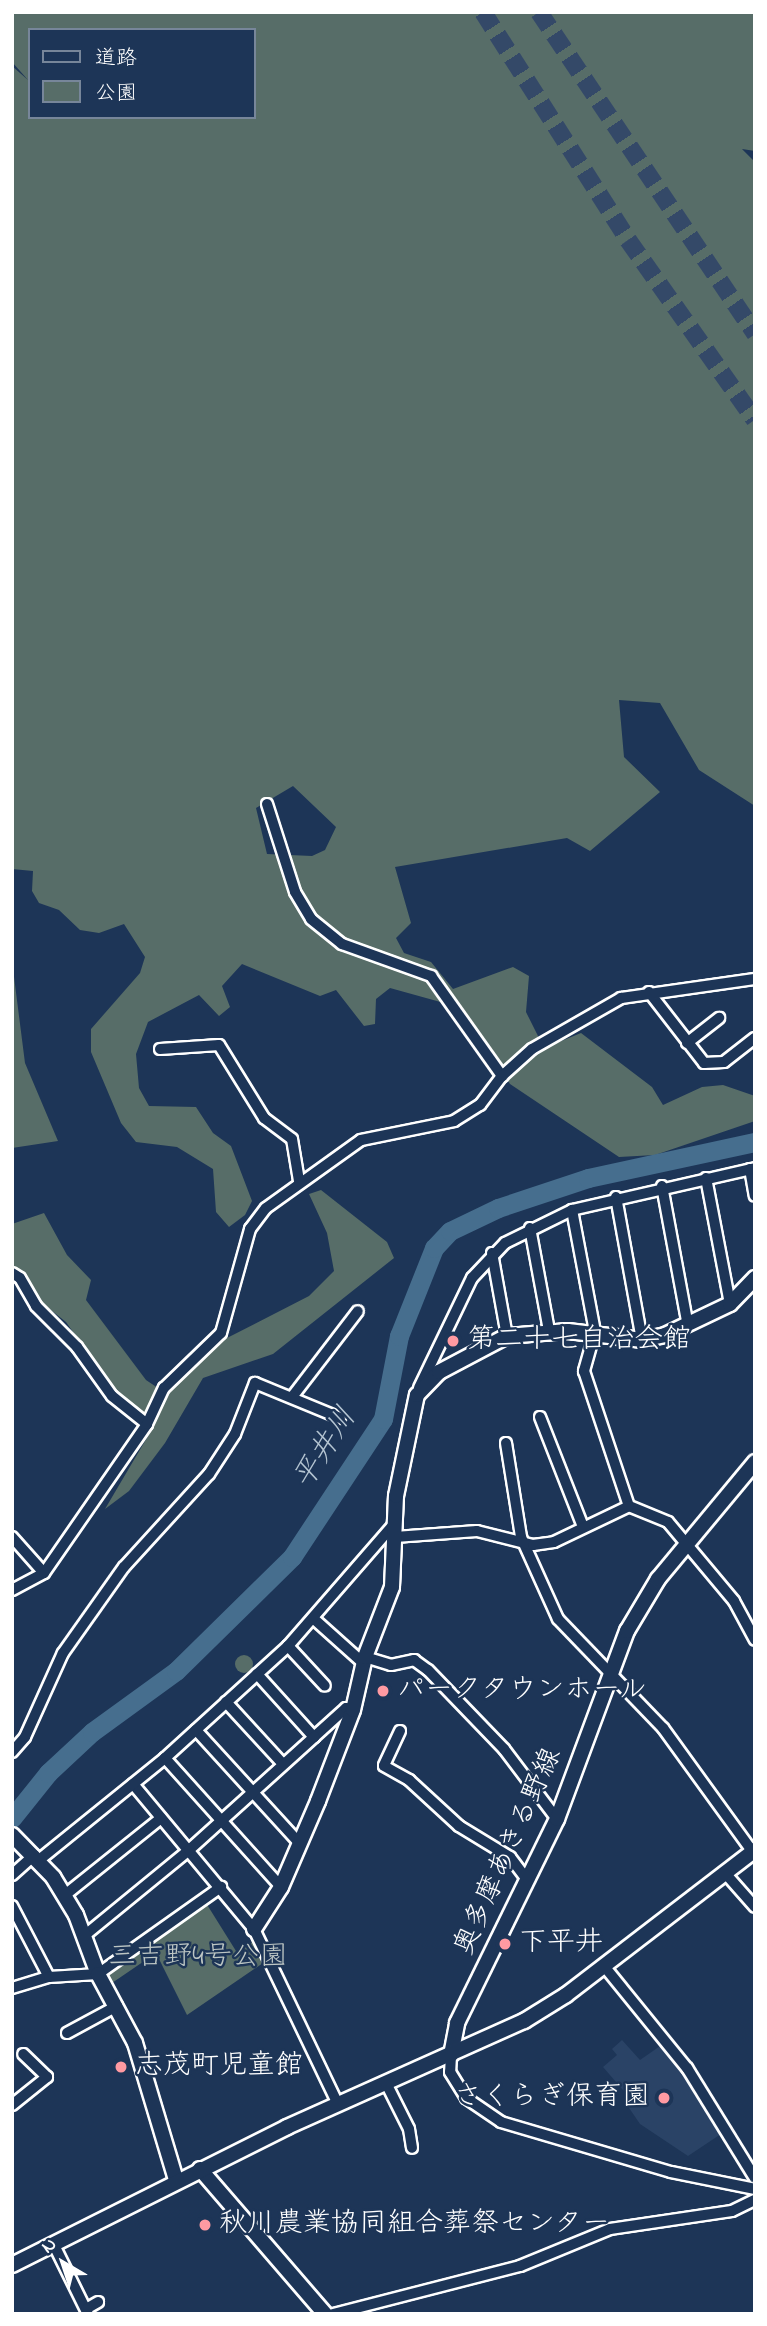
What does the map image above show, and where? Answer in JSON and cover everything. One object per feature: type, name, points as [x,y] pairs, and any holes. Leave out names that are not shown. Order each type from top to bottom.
[{"type":"main road","points":[[254,1929],[281,1887],[299,1844],[346,1706],[392,1587],[394,1530],[416,1395],[439,1372],[507,1336],[549,1331],[595,1332],[642,1340],[688,1326],[730,1304],[755,1278]]},
{"type":"main road","name":"奥多摩あきる野線","points":[[451,2055],[457,2023],[557,1819],[609,1672],[642,1603],[686,1544],[755,1462]]},
{"type":"main road","points":[[13,1836],[36,1858],[65,1895],[98,1975],[135,2043],[176,2180]]},
{"type":"main road","points":[[12,2265],[176,2180],[524,2021],[604,1966],[754,1850]]},
{"type":"main road","points":[[200,2169],[325,2314]]},
{"type":"street","points":[[267,804],[295,891],[311,919],[342,944],[431,976],[502,1076]]},
{"type":"street","points":[[12,1590],[44,1573],[147,1424],[164,1388],[221,1333],[255,1218],[299,1181],[361,1140],[454,1121],[480,1105],[502,1076],[570,1023],[626,996],[755,979]]},
{"type":"street","points":[[649,992],[704,1063],[724,1062],[755,1038]]},
{"type":"street","points":[[687,1043],[719,1018]]},
{"type":"street","points":[[160,1049],[219,1045],[264,1118],[292,1139],[299,1181]]},
{"type":"street","points":[[416,1395],[449,1318],[492,1253],[530,1228],[572,1210],[616,1197],[752,1169],[755,1196]]},
{"type":"street","points":[[706,1178],[730,1304]]},
{"type":"street","points":[[662,1186],[688,1326]]},
{"type":"street","points":[[616,1197],[642,1340]]},
{"type":"street","points":[[572,1210],[595,1332],[584,1371],[629,1506]]},
{"type":"street","points":[[530,1228],[549,1331]]},
{"type":"street","points":[[492,1253],[507,1336]]},
{"type":"street","points":[[12,1273],[20,1278],[36,1307],[77,1347],[112,1396],[147,1424]]},
{"type":"street","points":[[292,1397],[359,1311]]},
{"type":"street","points":[[12,1752],[24,1737],[63,1653],[124,1567],[209,1474],[235,1434],[255,1383],[340,1418]]},
{"type":"street","points":[[540,1417],[583,1527]]},
{"type":"street","points":[[506,1443],[521,1537],[527,1544],[543,1594],[558,1619],[663,1728],[754,1850]]},
{"type":"street","points":[[12,1875],[133,1784],[196,1731],[288,1646],[394,1530],[477,1531],[527,1544],[554,1542],[629,1506],[668,1522],[734,1601],[755,1640]]},
{"type":"street","points":[[12,1536],[44,1573]]},
{"type":"street","points":[[314,1619],[364,1660],[391,1665],[414,1660],[428,1670],[504,1749],[557,1819]]},
{"type":"street","points":[[288,1646],[325,1686]]},
{"type":"street","points":[[257,1674],[314,1737]]},
{"type":"street","points":[[226,1702],[283,1764]]},
{"type":"street","points":[[84,1936],[189,1850],[346,1706]]},
{"type":"street","points":[[196,1731],[299,1844]]},
{"type":"street","points":[[400,1731],[384,1766],[409,1780],[458,1826],[510,1857],[528,1881]]},
{"type":"street","points":[[165,1758],[281,1887]]},
{"type":"street","points":[[133,1784],[254,1929],[338,2104]]},
{"type":"street","points":[[65,1895],[161,1818]]},
{"type":"street","points":[[725,1873],[755,1907]]},
{"type":"street","points":[[12,1988],[49,1977],[98,1975],[220,1888]]},
{"type":"street","points":[[12,1906],[49,1977]]},
{"type":"street","points":[[604,1966],[687,2068],[755,2178]]},
{"type":"street","points":[[67,2033],[117,2006]]},
{"type":"street","points":[[12,2105],[47,2077],[23,2054]]},
{"type":"street","points":[[451,2055],[450,2072],[466,2098],[501,2122],[671,2172],[755,2189]]},
{"type":"street","points":[[386,2083],[409,2129],[412,2148]]},
{"type":"street","points":[[333,2314],[520,2266],[610,2229],[732,2211],[755,2200]]},
{"type":"street","points":[[53,2243],[87,2311],[98,2302]]},
{"type":"shaded area","name":"さくらぎ保育園","points":[[622,2040],[640,2060],[663,2044],[721,2134],[688,2156],[640,2124],[625,2102],[629,2097],[603,2067],[617,2055],[612,2049]]},
{"type":"green space","points":[[12,12],[755,12],[755,151],[742,149],[755,162],[755,806],[699,770],[660,703],[619,700],[624,757],[660,792],[590,851],[567,838],[395,867],[411,923],[396,938],[404,953],[431,962],[453,989],[513,967],[529,976],[526,1012],[544,1048],[581,1033],[652,1087],[663,1105],[702,1087],[723,1085],[755,1096],[755,1121],[655,1155],[619,1157],[510,1084],[462,1008],[390,988],[376,999],[375,1024],[364,1026],[336,990],[320,996],[242,964],[222,986],[230,1007],[219,1016],[199,995],[148,1022],[136,1054],[139,1088],[149,1106],[196,1107],[213,1133],[231,1146],[252,1201],[245,1215],[229,1227],[216,1212],[213,1169],[177,1147],[136,1142],[121,1123],[91,1052],[91,1029],[140,973],[145,957],[124,924],[99,933],[80,930],[59,910],[39,903],[32,891],[33,871],[12,869],[12,66],[28,80],[12,62]],"holes":[[[293,786],[336,827],[325,850],[312,856],[267,854],[256,808]]]},
{"type":"green space","points":[[12,961],[25,1063],[58,1141],[12,1148]]},
{"type":"green space","points":[[321,1190],[387,1242],[394,1258],[273,1354],[203,1378],[165,1443],[129,1491],[105,1509],[151,1431],[112,1388],[66,1322],[42,1303],[26,1275],[12,1267],[12,1224],[44,1213],[67,1255],[91,1280],[86,1300],[146,1380],[167,1394],[225,1339],[309,1296],[334,1271],[327,1233],[309,1194]]},
{"type":"green space","points":[[244,1655],[250,1658],[253,1664],[250,1670],[244,1673],[238,1670],[235,1664],[238,1658]]},
{"type":"green space","name":"三吉野4号公園","points":[[206,1903],[236,1951],[253,1942],[263,1963],[187,2015],[156,1953],[112,1983],[107,1975]]},
{"type":"waterway","name":"平井川","points":[[12,1818],[48,1773],[92,1732],[176,1671],[292,1557],[383,1419],[399,1336],[434,1248],[450,1231],[498,1208],[588,1178],[755,1142]]},
{"type":"tunnel","points":[[483,12],[628,240],[755,420]]},
{"type":"tunnel","points":[[539,12],[755,334]]},
{"type":"place","name":"第二十七自治会館","points":[[453,1341]]},
{"type":"place","name":"パークタウンホール","points":[[383,1691]]},
{"type":"place","name":"下平井","points":[[505,1944]]},
{"type":"place","name":"志茂町児童館","points":[[121,2067]]},
{"type":"place","name":"さくらぎ保育園","points":[[664,2098]]},
{"type":"place","name":"秋川農業協同組合葬祭センター","points":[[205,2225]]}]
